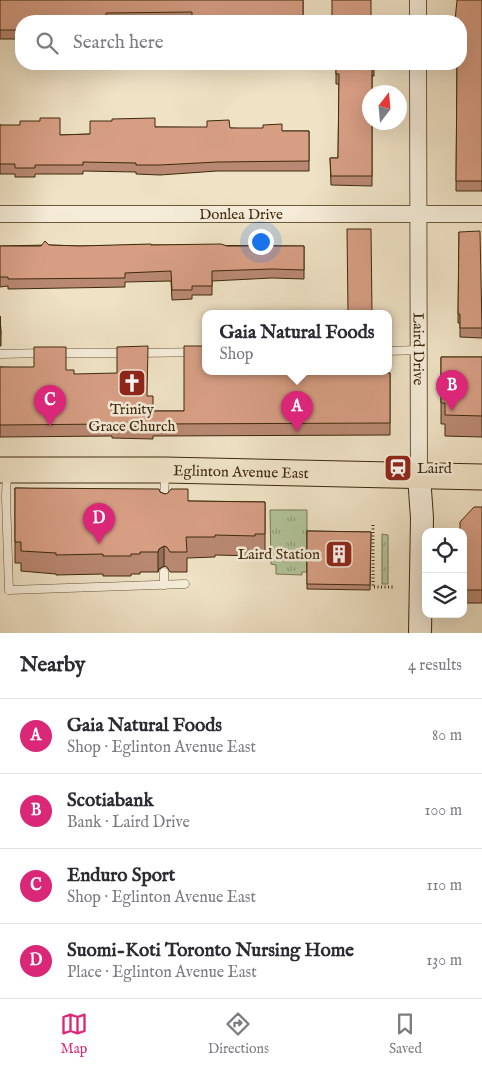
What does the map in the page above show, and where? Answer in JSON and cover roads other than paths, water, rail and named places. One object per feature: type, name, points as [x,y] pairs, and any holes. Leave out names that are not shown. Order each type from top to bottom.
[{"type":"main road","name":"Eglinton Avenue East","points":[[3,470],[166,470],[482,477]]},
{"type":"main road","name":"Laird Drive","points":[[420,476],[422,518],[420,633]]},
{"type":"street","points":[[418,0],[418,15]]},
{"type":"street","name":"Laird Drive","points":[[418,70],[420,476]]},
{"type":"street","name":"Donlea Drive","points":[[0,214],[482,214]]},
{"type":"lane","points":[[392,351],[419,350]]},
{"type":"lane","points":[[0,354],[202,352]]},
{"type":"lane","points":[[3,470],[6,497],[9,590],[185,584]]},
{"type":"lane","points":[[164,509],[166,470]]},
{"type":"lane","points":[[164,572],[164,585]]},
{"type":"place","name":"Trinity Grace Church","points":[[132,383]]},
{"type":"place","name":"Scotiabank","points":[[452,411]]},
{"type":"place","name":"Enduro Sport","points":[[50,426]]},
{"type":"place","name":"Gaia Natural Foods","points":[[297,432]]},
{"type":"place","name":"Laird","points":[[398,468]]},
{"type":"place","name":"Suomi-Koti Toronto Nursing Home","points":[[99,544]]},
{"type":"place","name":"Laird Station","points":[[339,554]]}]
